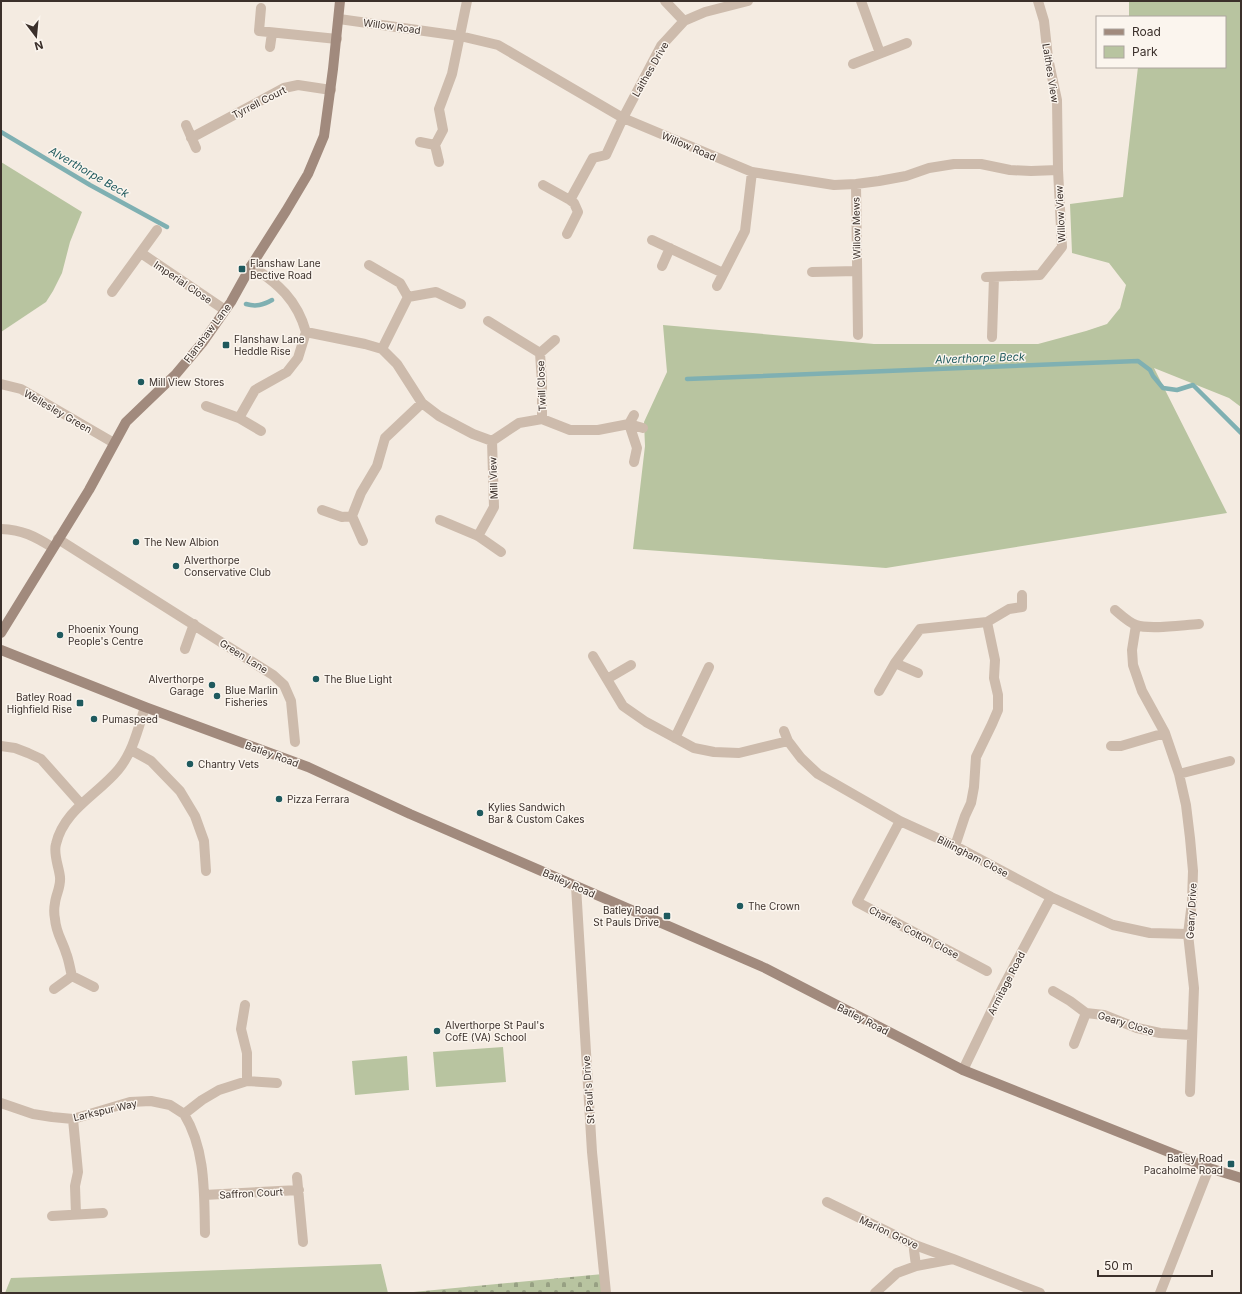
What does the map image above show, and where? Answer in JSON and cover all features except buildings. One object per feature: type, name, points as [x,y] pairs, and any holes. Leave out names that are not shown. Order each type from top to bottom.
[{"type":"street","name":"Flanshaw Lane","points":[[1,633],[89,490],[126,422],[176,374],[203,342],[225,310],[308,174],[324,136],[331,90],[340,1]]},
{"type":"street","points":[[440,162],[435,145],[443,130],[440,109],[452,74],[467,1]]},
{"type":"street","points":[[665,1],[684,21]]},
{"type":"street","name":"Laithes Drive","points":[[570,200],[593,158],[606,155],[623,118],[662,46],[684,21],[704,12],[748,1]]},
{"type":"street","points":[[861,1],[880,53]]},
{"type":"street","name":"Laithes View","points":[[1038,1],[1044,21],[1048,58],[1057,100],[1058,170]]},
{"type":"street","points":[[261,8],[259,31],[337,39]]},
{"type":"street","name":"Willow Road","points":[[339,19],[460,36],[498,45],[623,118],[752,172],[834,185],[856,184],[906,176],[929,168],[954,164],[981,164],[1010,170],[1058,170]]},
{"type":"street","points":[[270,47],[272,33]]},
{"type":"street","points":[[853,64],[907,42]]},
{"type":"street","name":"Tyrrell Court","points":[[191,138],[284,88],[298,85],[331,90]]},
{"type":"street","points":[[186,125],[196,148]]},
{"type":"street","points":[[420,142],[435,145]]},
{"type":"street","name":"Willow View","points":[[992,337],[990,277],[1040,275],[1062,247],[1058,170]]},
{"type":"street","points":[[717,286],[745,230],[752,172]]},
{"type":"street","name":"Willow Mews","points":[[856,184],[858,336]]},
{"type":"street","points":[[543,185],[574,203],[578,212],[567,234]]},
{"type":"street","points":[[112,292],[156,230]]},
{"type":"street","points":[[652,240],[723,273]]},
{"type":"street","points":[[662,266],[670,248]]},
{"type":"street","name":"Imperial Close","points":[[141,253],[225,310]]},
{"type":"street","points":[[369,265],[400,283],[408,297]]},
{"type":"street","points":[[239,418],[255,390],[287,372],[298,358],[306,332],[299,311],[290,298],[267,276],[251,266]]},
{"type":"street","name":"Willow Mews","points":[[812,272],[857,271]]},
{"type":"street","points":[[408,297],[436,292],[461,304]]},
{"type":"street","points":[[382,349],[408,297]]},
{"type":"street","name":"Twill Close","points":[[488,321],[540,353]]},
{"type":"street","points":[[306,332],[382,349],[397,364],[422,403],[438,416],[472,434],[492,441],[519,423],[542,419],[570,430],[598,430],[631,420]]},
{"type":"street","name":"Twill Close","points":[[540,353],[555,340]]},
{"type":"street","name":"Twill Close","points":[[540,353],[542,419]]},
{"type":"street","name":"Wellesley Green","points":[[1,384],[21,389],[114,443]]},
{"type":"street","points":[[363,541],[352,516],[361,493],[377,466],[385,438],[422,403]]},
{"type":"street","points":[[206,406],[239,418],[261,431]]},
{"type":"street","points":[[631,420],[643,428]]},
{"type":"street","points":[[631,420],[637,448],[634,462]]},
{"type":"street","name":"Mill View","points":[[478,536],[494,507],[492,441]]},
{"type":"street","points":[[322,510],[342,517],[352,516]]},
{"type":"street","points":[[440,520],[478,536],[501,552]]},
{"type":"street","name":"Green Lane","points":[[1,529],[15,529],[55,543],[194,624],[274,675],[284,685],[291,702],[295,742]]},
{"type":"street","points":[[879,691],[895,663],[920,629],[988,622],[1009,609],[1022,607],[1022,594]]},
{"type":"street","points":[[1115,610],[1123,618],[1136,625],[1159,627],[1199,624]]},
{"type":"street","points":[[955,846],[971,803],[974,788],[976,757],[998,710],[998,695],[994,678],[995,660],[988,622]]},
{"type":"street","points":[[185,649],[194,624]]},
{"type":"street","name":"Geary Drive","points":[[1136,625],[1132,650],[1133,665],[1142,691],[1165,733],[1179,774],[1186,805],[1193,871],[1192,902],[1188,934],[1194,988],[1190,1092]]},
{"type":"street","name":"Batley Road","points":[[1,650],[145,707],[308,767],[410,814],[765,968],[963,1070],[1209,1168],[1241,1178]]},
{"type":"street","points":[[593,656],[623,706],[646,722],[694,748],[714,752],[739,752],[788,741]]},
{"type":"street","points":[[895,663],[918,673]]},
{"type":"street","points":[[607,679],[631,665]]},
{"type":"street","points":[[675,738],[710,667]]},
{"type":"street","points":[[94,987],[72,976],[66,953],[56,932],[54,917],[55,903],[59,891],[60,878],[57,864],[56,845],[61,831],[69,818],[81,804],[119,769],[131,750],[145,707]]},
{"type":"street","name":"Billingham Close","points":[[784,731],[788,741],[801,758],[818,774],[900,821],[955,846],[1050,897],[1113,925],[1150,933],[1188,934]]},
{"type":"street","points":[[1111,746],[1121,746],[1165,733]]},
{"type":"street","points":[[1,746],[28,752],[41,759],[81,804]]},
{"type":"street","points":[[131,750],[151,761],[180,791],[195,816],[204,841],[206,871]]},
{"type":"street","points":[[1179,774],[1230,761]]},
{"type":"street","name":"Charles Cotton Close","points":[[900,821],[857,902],[987,971]]},
{"type":"street","name":"St Paul's Drive","points":[[576,886],[592,1152],[606,1293]]},
{"type":"street","name":"Armitage Road","points":[[963,1070],[1003,987],[1050,897]]},
{"type":"street","points":[[54,989],[72,976]]},
{"type":"street","name":"Geary Close","points":[[1053,991],[1086,1012],[1104,1015],[1137,1028],[1160,1033],[1191,1036]]},
{"type":"street","points":[[245,1004],[241,1029],[247,1053],[247,1081]]},
{"type":"street","name":"Geary Close","points":[[1074,1044],[1086,1012]]},
{"type":"street","points":[[205,1233],[201,1165],[190,1124],[184,1114],[202,1100],[219,1090],[247,1081],[277,1083]]},
{"type":"street","name":"Larkspur Way","points":[[1,1103],[33,1114],[52,1118],[73,1119],[130,1102],[151,1101],[170,1105],[184,1114]]},
{"type":"street","points":[[73,1119],[78,1172],[75,1186],[76,1214]]},
{"type":"street","points":[[1160,1293],[1209,1168]]},
{"type":"street","points":[[298,1177],[303,1242]]},
{"type":"street","name":"Saffron Court","points":[[204,1196],[298,1190]]},
{"type":"street","name":"Marion Grove","points":[[827,1202],[915,1245],[1040,1293]]},
{"type":"street","points":[[52,1216],[103,1213]]},
{"type":"street","points":[[915,1245],[914,1250],[916,1266]]},
{"type":"street","points":[[875,1293],[897,1273],[916,1266],[953,1259]]},
{"type":"green space","points":[[1129,1],[1241,1],[1241,407],[1229,398],[1154,368],[1227,513],[886,568],[633,549],[645,446],[644,422],[667,372],[663,325],[874,344],[1038,344],[1107,324],[1120,308],[1126,285],[1109,263],[1072,253],[1070,204],[1123,197],[1138,68],[1226,68],[1226,16],[1129,16]]},
{"type":"green space","points":[[1,162],[82,212],[70,242],[62,273],[46,302],[1,332]]},
{"type":"green space","points":[[503,1047],[506,1082],[436,1087],[433,1052]]},
{"type":"green space","points":[[407,1056],[409,1090],[355,1095],[352,1061]]},
{"type":"green space","points":[[381,1264],[388,1293],[5,1293],[11,1278]]},
{"type":"green space","points":[[603,1274],[606,1293],[403,1293]]},
{"type":"waterway","name":"Alverthorpe Beck","points":[[1,132],[90,185],[167,227]]},
{"type":"waterway","name":"Alverthorpe Beck","points":[[246,304],[259,305],[272,300]]},
{"type":"waterway","name":"Alverthorpe Beck","points":[[687,379],[1138,361],[1150,370],[1163,388],[1177,390],[1193,385],[1241,433]]},
{"type":"place","name":"Flanshaw Lane Bective Road","points":[[242,269]]},
{"type":"place","name":"Flanshaw Lane Heddle Rise","points":[[226,345]]},
{"type":"place","name":"Mill View Stores","points":[[141,382]]},
{"type":"place","name":"The New Albion","points":[[136,542]]},
{"type":"place","name":"Alverthorpe Conservative Club","points":[[176,566]]},
{"type":"place","name":"Phoenix Young People's Centre","points":[[60,635]]},
{"type":"place","name":"The Blue Light","points":[[316,679]]},
{"type":"place","name":"Alverthorpe Garage","points":[[212,685]]},
{"type":"place","name":"Blue Marlin Fisheries","points":[[217,696]]},
{"type":"place","name":"Batley Road Highfield Rise","points":[[80,703]]},
{"type":"place","name":"Pumaspeed","points":[[94,719]]},
{"type":"place","name":"Chantry Vets","points":[[190,764]]},
{"type":"place","name":"Pizza Ferrara","points":[[279,799]]},
{"type":"place","name":"Kylies Sandwich Bar & Custom Cakes","points":[[480,813]]},
{"type":"place","name":"The Crown","points":[[740,906]]},
{"type":"place","name":"Batley Road St Pauls Drive","points":[[667,916]]},
{"type":"place","name":"Alverthorpe St Paul's CofE (VA) School","points":[[437,1031]]},
{"type":"place","name":"Batley Road Pacaholme Road","points":[[1231,1164]]}]
